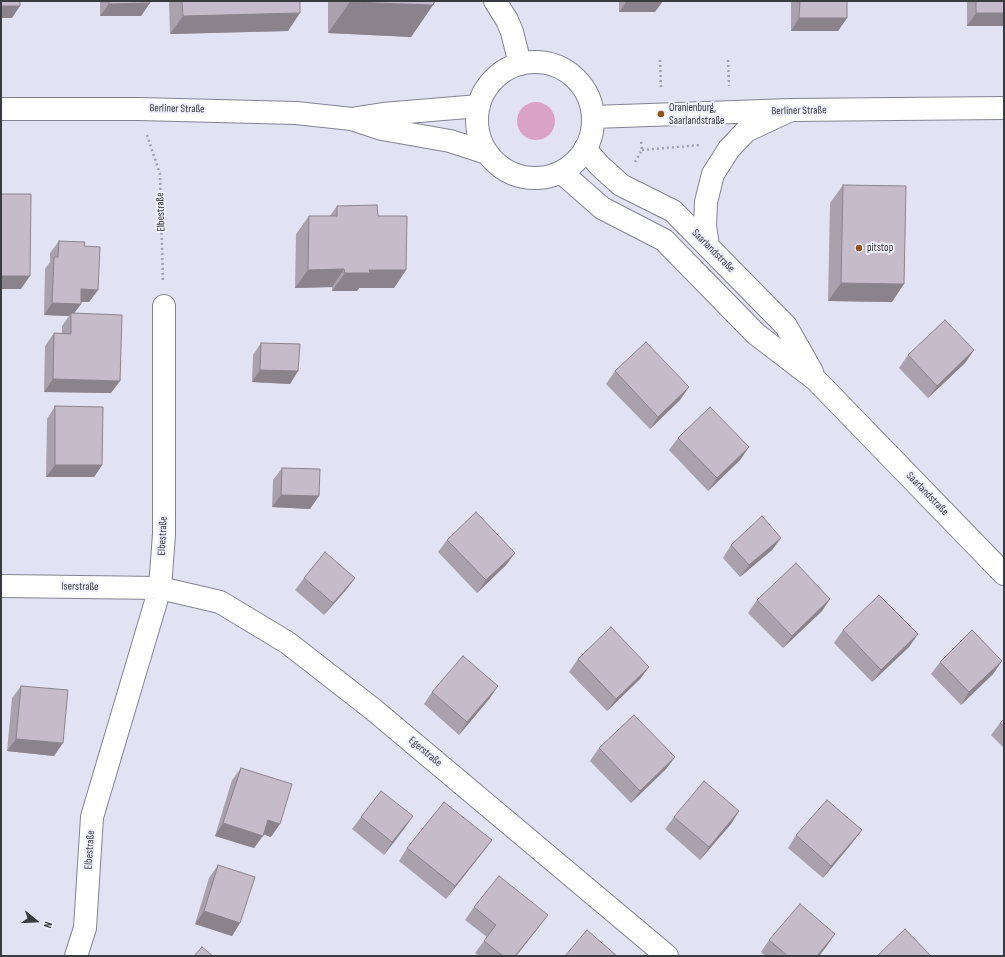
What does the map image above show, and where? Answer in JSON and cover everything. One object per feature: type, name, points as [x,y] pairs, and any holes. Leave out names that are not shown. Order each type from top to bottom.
[{"type":"street","points":[[495,1],[512,32],[520,64]]},
{"type":"street","points":[[538,62],[554,65],[570,73],[582,86],[590,101],[593,117],[592,134],[585,149],[575,162],[561,172],[546,177],[529,178],[519,176],[499,166],[487,153],[480,138],[477,122],[479,106],[485,91],[494,79],[506,70],[520,64],[538,62]]},
{"type":"street","name":"Berliner Straße","points":[[352,119],[383,114],[479,106]]},
{"type":"street","name":"Berliner Straße","points":[[593,117],[791,110],[1004,108]]},
{"type":"street","name":"Berliner Straße","points":[[1,109],[139,109],[296,113],[352,119],[382,128],[450,141],[487,153]]},
{"type":"street","points":[[708,246],[705,226],[706,202],[713,174],[729,149],[746,131],[791,110]]},
{"type":"street","name":"Saarlandstraße","points":[[585,149],[599,165],[621,185],[672,211],[708,246],[786,326],[816,380]]},
{"type":"street","name":"Saarlandstraße","points":[[561,172],[602,208],[664,240],[756,334],[816,380],[1004,574]]},
{"type":"street","name":"Elbestraße","points":[[76,956],[85,928],[92,818],[160,588],[164,534],[164,306]]},
{"type":"street","name":"Iserstraße","points":[[1,586],[160,588]]},
{"type":"street","name":"Egerstraße","points":[[160,588],[220,602],[288,643],[380,714],[667,956]]},
{"type":"path","points":[[660,60],[661,89]]},
{"type":"path","points":[[728,60],[729,88]]},
{"type":"path","name":"Elbestraße","points":[[139,109],[160,174],[164,306]]},
{"type":"path","points":[[632,168],[642,150],[641,137]]},
{"type":"path","points":[[642,150],[707,145]]},
{"type":"shaded area","points":[[536,102],[546,105],[552,111],[555,121],[552,131],[546,137],[536,140],[526,137],[520,131],[517,121],[520,111],[526,105]]},
{"type":"building","points":[[1,1],[20,1],[20,6],[1,6]]},
{"type":"building","points":[[109,1],[150,1],[150,3],[109,4]]},
{"type":"building","points":[[182,1],[300,1],[300,13],[183,16]]},
{"type":"building","points":[[350,1],[435,1],[433,5]]},
{"type":"building","points":[[800,1],[847,1],[847,18],[799,18]]},
{"type":"building","points":[[976,1],[1004,1],[1004,13],[976,13]]},
{"type":"building","points":[[843,185],[906,186],[904,284],[841,283]]},
{"type":"building","points":[[1,194],[31,194],[30,276],[1,276]]},
{"type":"building","points":[[377,205],[378,216],[407,216],[406,270],[369,270],[370,273],[345,273],[344,269],[308,270],[309,216],[337,216],[337,206]]},
{"type":"building","points":[[59,241],[85,242],[84,246],[100,247],[98,290],[81,289],[81,304],[52,303],[54,257],[58,257]]},
{"type":"building","points":[[71,313],[122,315],[120,381],[53,379],[54,333],[71,334]]},
{"type":"building","points":[[945,320],[974,350],[937,386],[908,355]]},
{"type":"building","points":[[646,342],[689,387],[658,417],[615,371]]},
{"type":"building","points":[[261,343],[300,344],[298,371],[260,370]]},
{"type":"building","points":[[55,406],[103,407],[102,465],[55,465]]},
{"type":"building","points":[[710,407],[749,447],[717,478],[678,438]]},
{"type":"building","points":[[282,468],[320,469],[319,496],[281,495]]},
{"type":"building","points":[[476,512],[515,553],[486,580],[447,540]]},
{"type":"building","points":[[762,516],[781,538],[749,565],[731,545]]},
{"type":"building","points":[[325,552],[355,578],[333,603],[304,578]]},
{"type":"building","points":[[796,563],[830,599],[792,636],[757,600]]},
{"type":"building","points":[[879,595],[918,634],[881,670],[843,630]]},
{"type":"building","points":[[611,627],[649,667],[616,699],[578,659]]},
{"type":"building","points":[[972,630],[1002,661],[969,692],[940,662]]},
{"type":"building","points":[[463,656],[498,686],[467,722],[432,692]]},
{"type":"building","points":[[21,686],[68,690],[63,743],[16,739]]},
{"type":"building","points":[[634,715],[675,757],[640,791],[599,748]]},
{"type":"building","points":[[1004,719],[1004,726],[1000,723]]},
{"type":"building","points":[[241,768],[292,784],[280,824],[268,820],[263,836],[223,823]]},
{"type":"building","points":[[704,781],[739,811],[709,847],[674,817]]},
{"type":"building","points":[[381,791],[413,816],[392,842],[361,817]]},
{"type":"building","points":[[827,800],[862,830],[831,866],[796,835]]},
{"type":"building","points":[[444,802],[492,840],[455,886],[407,848]]},
{"type":"building","points":[[218,865],[255,877],[240,923],[204,911]]},
{"type":"building","points":[[499,876],[548,915],[515,956],[503,956],[484,941],[496,925],[474,907]]},
{"type":"building","points":[[800,904],[835,934],[817,956],[788,956],[769,940]]},
{"type":"building","points":[[905,929],[931,956],[877,956]]},
{"type":"building","points":[[587,930],[617,956],[565,956]]},
{"type":"building","points":[[202,947],[213,956],[194,956]]},
{"type":"place","name":"Oranienburg, Saarlandstraße","points":[[661,114]]},
{"type":"place","name":"pitstop","points":[[859,248]]}]
